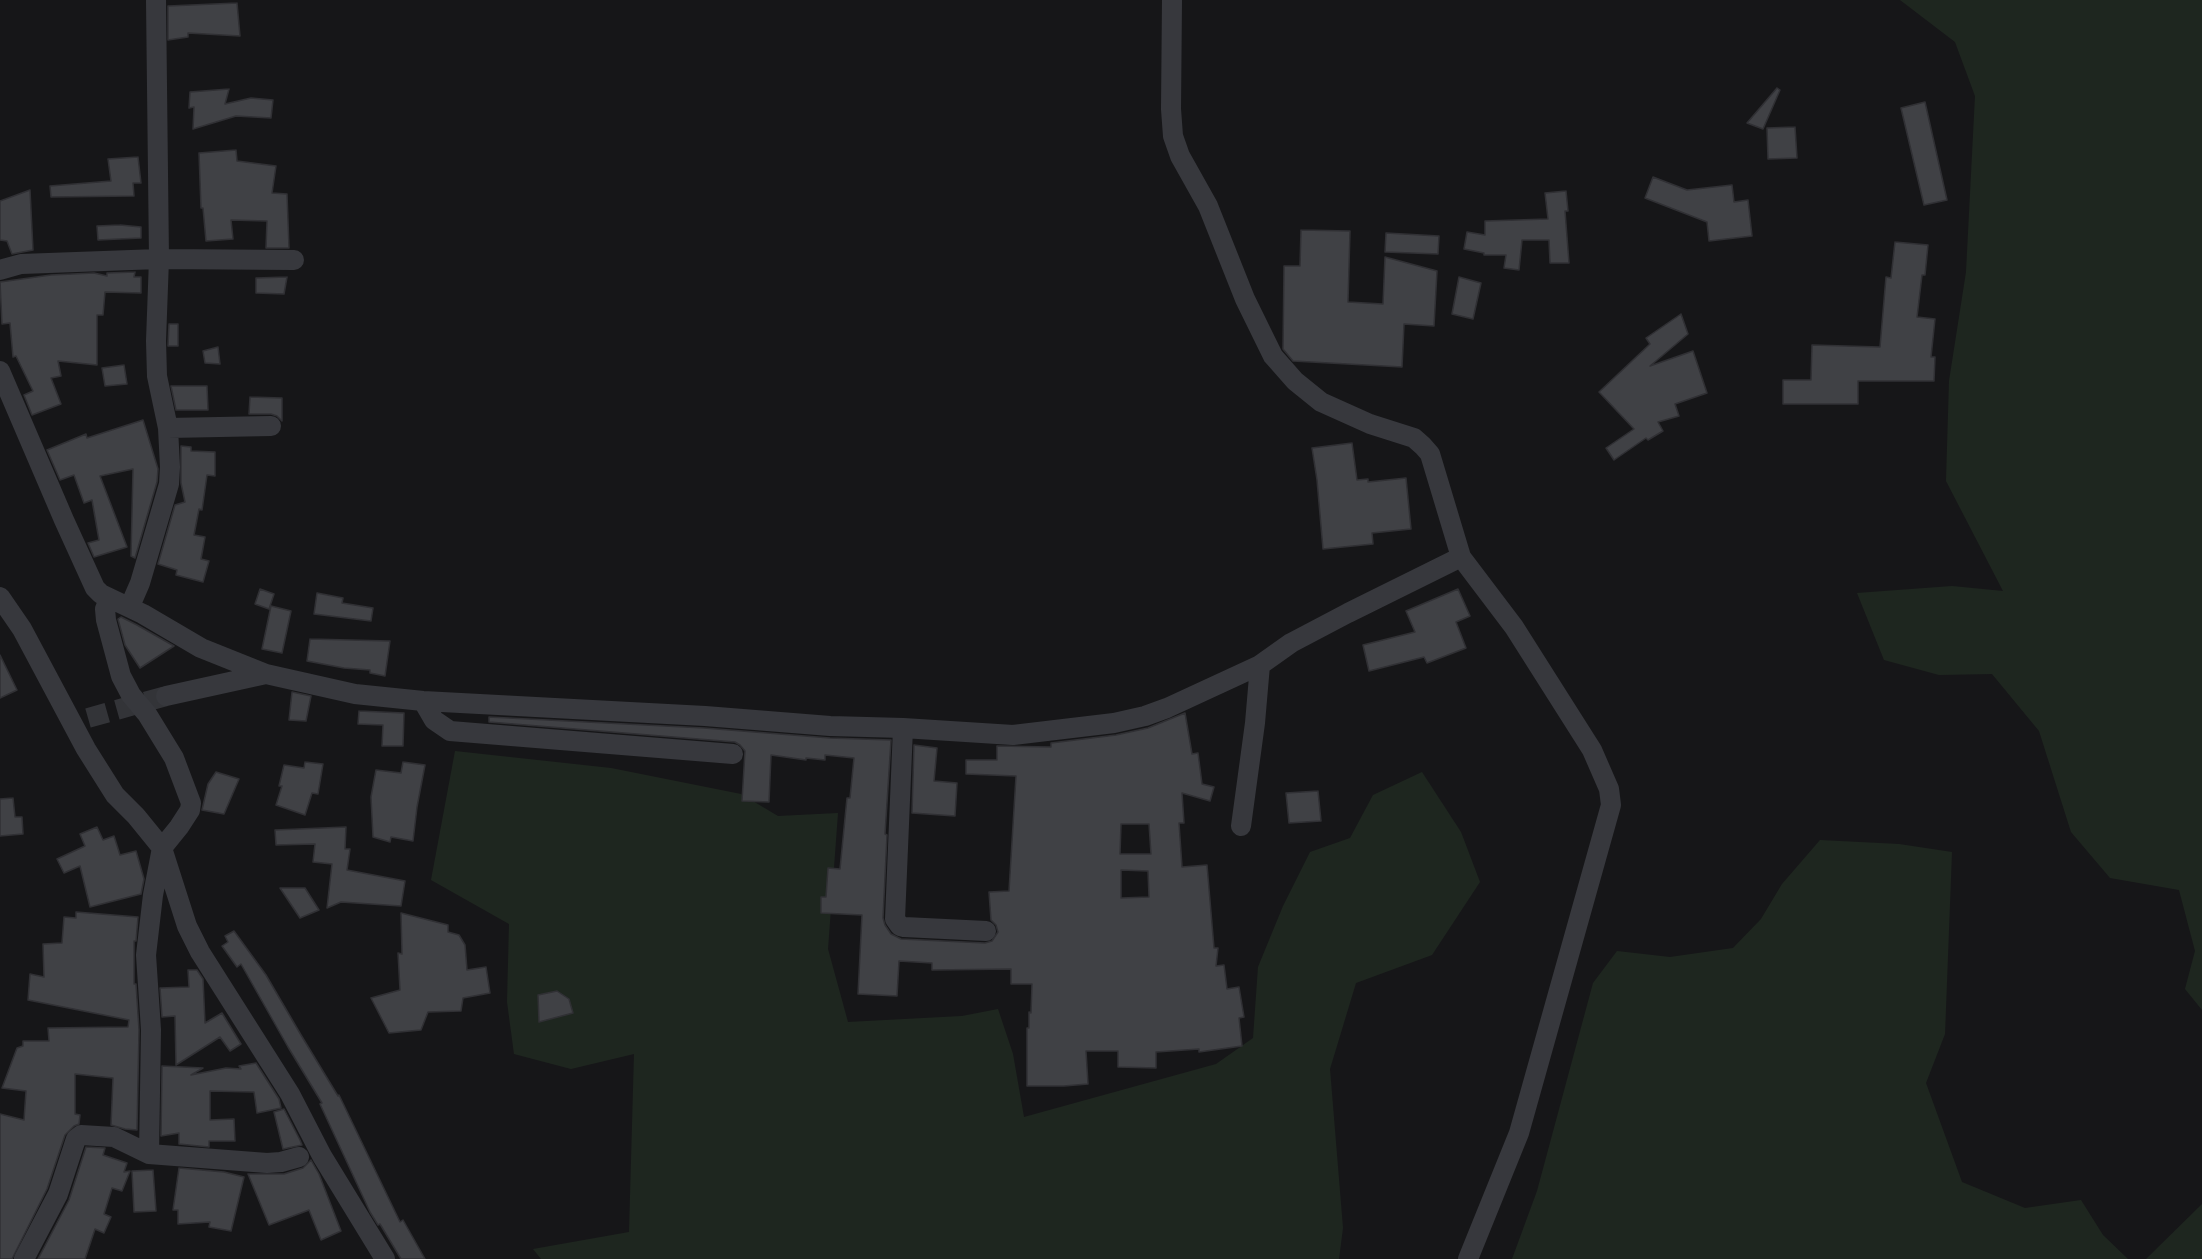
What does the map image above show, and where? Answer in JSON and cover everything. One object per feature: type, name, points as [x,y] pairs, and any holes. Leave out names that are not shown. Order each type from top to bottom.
[{"type":"street","points":[[130,606],[140,583],[169,484],[170,467],[168,428],[158,376],[156,0]]},
{"type":"street","points":[[1172,0],[1171,109],[1173,136],[1180,156],[1208,206],[1245,299],[1262,333],[1283,369],[1321,402],[1370,424],[1414,438],[1424,446],[1430,454],[1461,557],[1514,627],[1592,750],[1609,789],[1611,805],[1519,1133],[1468,1259]]},
{"type":"street","points":[[0,270],[21,264],[159,259],[294,260]]},
{"type":"street","points":[[0,372],[95,588],[109,599],[130,606],[201,648],[266,674],[355,694],[423,701],[1013,735],[1113,723],[1145,716],[1167,708],[1260,665],[1291,644],[1348,613],[1461,557]]},
{"type":"street","points":[[168,428],[271,426]]},
{"type":"street","points":[[0,597],[80,720],[86,749],[115,795],[136,816],[162,849],[187,926],[200,952],[290,1094],[322,1156],[385,1259]]},
{"type":"street","points":[[109,599],[105,609],[106,620],[121,676],[131,695],[147,714],[174,758],[190,796],[190,810],[162,849],[153,895],[146,955],[151,1030],[149,1154]]},
{"type":"street","points":[[1241,826],[1256,723],[1260,665]]},
{"type":"street","points":[[166,696],[266,674]]},
{"type":"street","points":[[423,701],[434,720],[450,731],[733,754]]},
{"type":"street","points":[[903,728],[895,915],[897,923],[904,927],[986,931]]},
{"type":"street","points":[[24,1259],[58,1194],[76,1139],[81,1136],[114,1137],[149,1154],[267,1163],[299,1157]]},
{"type":"shaded area","points":[[1900,0],[2202,0],[2202,1010],[2185,989],[2195,951],[2179,890],[2110,878],[2071,832],[2039,731],[1992,674],[1939,675],[1884,660],[1857,593],[1952,586],[2003,591],[1946,481],[1949,381],[1966,272],[1975,96],[1955,42]]},
{"type":"shaded area","points":[[455,751],[611,768],[741,794],[778,816],[838,813],[828,949],[848,1022],[962,1016],[998,1009],[1013,1054],[1024,1117],[1216,1064],[1253,1038],[1258,967],[1283,906],[1310,852],[1350,838],[1373,795],[1422,772],[1461,832],[1480,882],[1432,955],[1356,983],[1330,1069],[1343,1228],[1339,1259],[541,1259],[533,1249],[629,1232],[634,1054],[571,1069],[514,1054],[507,1002],[509,924],[431,880]]},
{"type":"shaded area","points":[[1820,840],[1899,844],[1952,852],[1945,1034],[1926,1083],[1962,1182],[2025,1208],[2081,1200],[2103,1235],[2128,1259],[1512,1259],[1537,1191],[1593,983],[1617,951],[1670,957],[1733,948],[1761,919],[1782,884]]},
{"type":"shaded area","points":[[2202,1204],[2202,1259],[2146,1259]]},
{"type":"building","points":[[237,3],[240,36],[188,33],[188,37],[168,40],[168,6]]},
{"type":"building","points":[[1777,88],[1780,90],[1763,129],[1747,123]]},
{"type":"building","points":[[229,89],[225,104],[251,98],[273,100],[271,118],[236,116],[193,129],[194,107],[189,108],[190,92]]},
{"type":"building","points":[[1925,102],[1947,200],[1924,205],[1901,108]]},
{"type":"building","points":[[1795,127],[1797,158],[1768,159],[1767,128]]},
{"type":"building","points":[[236,150],[237,161],[276,166],[272,193],[287,194],[289,248],[266,248],[267,221],[231,220],[233,239],[206,241],[203,208],[201,208],[199,153]]},
{"type":"building","points":[[138,157],[141,183],[133,183],[134,196],[51,197],[50,186],[111,181],[108,159]]},
{"type":"building","points":[[1653,177],[1687,190],[1732,185],[1734,202],[1748,200],[1752,236],[1709,241],[1707,222],[1645,198]]},
{"type":"building","points":[[30,190],[33,250],[12,254],[7,241],[0,240],[0,201]]},
{"type":"building","points":[[1566,191],[1568,211],[1565,211],[1569,263],[1550,263],[1549,240],[1522,240],[1519,270],[1504,268],[1506,255],[1484,255],[1484,253],[1464,249],[1467,232],[1485,235],[1485,221],[1548,219],[1545,193]]},
{"type":"building","points":[[97,226],[141,227],[141,238],[98,240]]},
{"type":"building","points":[[1301,230],[1350,231],[1348,302],[1383,304],[1385,257],[1437,271],[1434,326],[1404,324],[1402,367],[1293,361],[1283,349],[1284,266],[1300,266]]},
{"type":"building","points":[[1386,233],[1439,236],[1438,254],[1385,252]]},
{"type":"building","points":[[1895,242],[1928,245],[1917,317],[1935,319],[1931,357],[1935,357],[1934,381],[1858,381],[1858,404],[1783,404],[1783,380],[1811,380],[1812,345],[1880,347],[1886,277],[1891,278]]},
{"type":"building","points":[[135,272],[134,277],[141,277],[141,293],[105,292],[103,315],[97,315],[97,365],[58,361],[61,376],[51,378],[61,404],[32,415],[24,395],[33,391],[16,356],[13,357],[10,323],[2,324],[0,282],[51,275],[94,273],[107,276],[107,273]]},
{"type":"building","points":[[287,277],[284,294],[256,293],[256,278]]},
{"type":"building","points":[[1459,277],[1481,283],[1473,319],[1452,314]]},
{"type":"building","points":[[1681,314],[1688,334],[1650,366],[1693,351],[1707,393],[1675,404],[1679,416],[1658,422],[1663,431],[1648,440],[1646,438],[1614,460],[1606,448],[1634,429],[1599,392],[1650,344],[1646,338]]},
{"type":"building","points":[[169,324],[178,324],[178,346],[168,346]]},
{"type":"building","points":[[218,347],[220,364],[205,363],[203,351]]},
{"type":"building","points":[[124,365],[127,384],[105,386],[102,368]]},
{"type":"building","points":[[171,386],[207,386],[208,410],[176,410]]},
{"type":"building","points":[[250,397],[282,398],[282,421],[271,414],[249,414]]},
{"type":"building","points":[[143,420],[158,469],[157,482],[135,558],[131,556],[133,469],[100,476],[127,547],[94,557],[88,543],[99,540],[92,500],[84,503],[74,475],[60,480],[47,450],[86,434],[87,438]]},
{"type":"building","points":[[1352,443],[1357,480],[1368,479],[1368,482],[1406,478],[1411,529],[1372,533],[1373,544],[1323,549],[1312,448]]},
{"type":"building","points":[[181,446],[191,447],[191,451],[215,452],[215,476],[207,475],[202,510],[199,509],[194,535],[205,537],[201,559],[209,561],[203,582],[176,575],[177,570],[158,564],[175,505],[185,502],[181,483]]},
{"type":"building","points":[[260,589],[274,594],[269,609],[255,604]]},
{"type":"building","points":[[1458,589],[1470,616],[1456,622],[1466,648],[1427,663],[1424,657],[1369,671],[1363,645],[1415,632],[1406,611]]},
{"type":"building","points":[[317,593],[343,598],[342,603],[373,608],[371,621],[314,614]]},
{"type":"building","points":[[271,606],[291,611],[282,653],[262,649]]},
{"type":"building","points":[[121,617],[174,646],[140,668],[125,645],[118,619]]},
{"type":"building","points":[[310,639],[390,641],[385,676],[370,673],[370,670],[307,661]]},
{"type":"building","points":[[0,655],[17,690],[0,698]]},
{"type":"building","points":[[292,692],[311,696],[306,721],[289,720]]},
{"type":"building","points":[[359,711],[404,713],[403,746],[382,746],[383,725],[358,724]]},
{"type":"building","points":[[1185,713],[1192,754],[1198,753],[1202,784],[1214,787],[1210,801],[1182,793],[1184,823],[1179,823],[1182,867],[1207,865],[1214,948],[1218,948],[1216,966],[1224,965],[1227,989],[1239,987],[1244,1017],[1239,1018],[1242,1046],[1199,1052],[1199,1049],[1156,1052],[1156,1068],[1118,1067],[1118,1051],[1086,1051],[1088,1084],[1027,1086],[1027,1028],[1029,1028],[1029,1012],[1031,1013],[1032,984],[1011,984],[1011,969],[932,970],[932,963],[899,961],[897,996],[858,994],[862,915],[821,913],[821,897],[826,897],[828,868],[840,869],[847,798],[850,798],[854,758],[825,755],[825,760],[806,758],[806,760],[771,755],[769,802],[742,801],[745,751],[735,742],[489,722],[489,717],[891,740],[885,834],[887,835],[883,918],[885,925],[891,934],[901,939],[985,943],[992,941],[998,932],[991,920],[989,892],[1009,891],[1016,776],[966,774],[966,760],[997,760],[997,746],[1051,747],[1051,743],[1116,735],[1148,728]],"holes":[[[1121,824],[1149,824],[1151,854],[1120,854]],[[1121,870],[1148,871],[1149,897],[1121,898]]]},
{"type":"building","points":[[914,745],[937,748],[934,781],[957,783],[955,816],[912,813]]},
{"type":"building","points":[[305,762],[323,764],[318,794],[312,793],[305,815],[276,805],[282,786],[279,786],[284,765],[304,768]]},
{"type":"building","points":[[403,762],[425,765],[413,841],[391,837],[390,842],[373,837],[371,797],[376,770],[401,773]]},
{"type":"building","points":[[216,772],[239,779],[224,814],[202,810],[208,784]]},
{"type":"building","points":[[1318,791],[1321,821],[1289,823],[1286,793]]},
{"type":"building","points":[[13,798],[15,817],[22,817],[23,834],[0,836],[0,799]]},
{"type":"building","points":[[97,827],[103,840],[114,836],[120,855],[136,851],[144,879],[141,894],[90,907],[80,866],[64,873],[57,859],[85,846],[80,834]]},
{"type":"building","points":[[346,827],[345,849],[350,849],[347,870],[405,881],[401,906],[341,902],[327,908],[332,864],[313,862],[315,844],[276,845],[275,830]]},
{"type":"building","points":[[280,888],[305,888],[319,910],[300,918]]},
{"type":"building","points":[[76,912],[138,917],[136,941],[134,941],[134,984],[136,984],[139,1030],[137,1130],[111,1125],[113,1078],[75,1074],[75,1114],[80,1115],[79,1124],[65,1135],[47,1189],[12,1259],[0,1259],[0,1114],[24,1120],[26,1091],[2,1088],[17,1048],[23,1046],[23,1041],[49,1041],[48,1028],[128,1027],[129,1020],[28,1000],[30,974],[44,977],[43,944],[62,943],[64,917],[76,918]]},
{"type":"building","points":[[401,913],[448,925],[448,932],[459,935],[465,945],[467,970],[486,967],[490,993],[463,998],[461,1011],[428,1012],[421,1030],[389,1033],[371,998],[400,990],[398,953],[402,954]]},
{"type":"building","points":[[234,931],[266,975],[339,1095],[400,1222],[403,1220],[425,1259],[401,1259],[370,1212],[320,1104],[322,1103],[241,964],[237,967],[222,946],[228,942],[225,936]]},
{"type":"building","points":[[188,970],[197,970],[203,979],[205,1023],[222,1013],[241,1044],[230,1051],[220,1037],[176,1065],[175,1016],[162,1017],[160,988],[189,987]]},
{"type":"building","points":[[557,991],[569,999],[573,1013],[539,1022],[538,995]]},
{"type":"building","points":[[256,1063],[279,1099],[281,1108],[257,1113],[254,1092],[210,1091],[210,1120],[234,1119],[235,1141],[209,1141],[209,1147],[179,1144],[179,1133],[161,1136],[162,1066],[203,1068],[191,1075],[226,1068],[241,1069],[239,1066]]},
{"type":"building","points":[[284,1109],[302,1145],[283,1149],[274,1112]]},
{"type":"building","points":[[86,1147],[105,1148],[103,1155],[127,1163],[124,1172],[130,1171],[122,1191],[112,1188],[104,1214],[111,1217],[104,1233],[95,1229],[85,1259],[38,1259],[69,1200]]},
{"type":"building","points":[[311,1160],[319,1174],[341,1231],[321,1240],[309,1210],[269,1225],[248,1174],[284,1174],[303,1168]]},
{"type":"building","points":[[179,1168],[224,1172],[244,1177],[231,1231],[209,1227],[210,1222],[178,1224],[178,1210],[173,1210]]},
{"type":"building","points":[[153,1170],[156,1211],[134,1212],[132,1171]]},
{"type":"tunnel","points":[[88,718],[166,696]]}]
